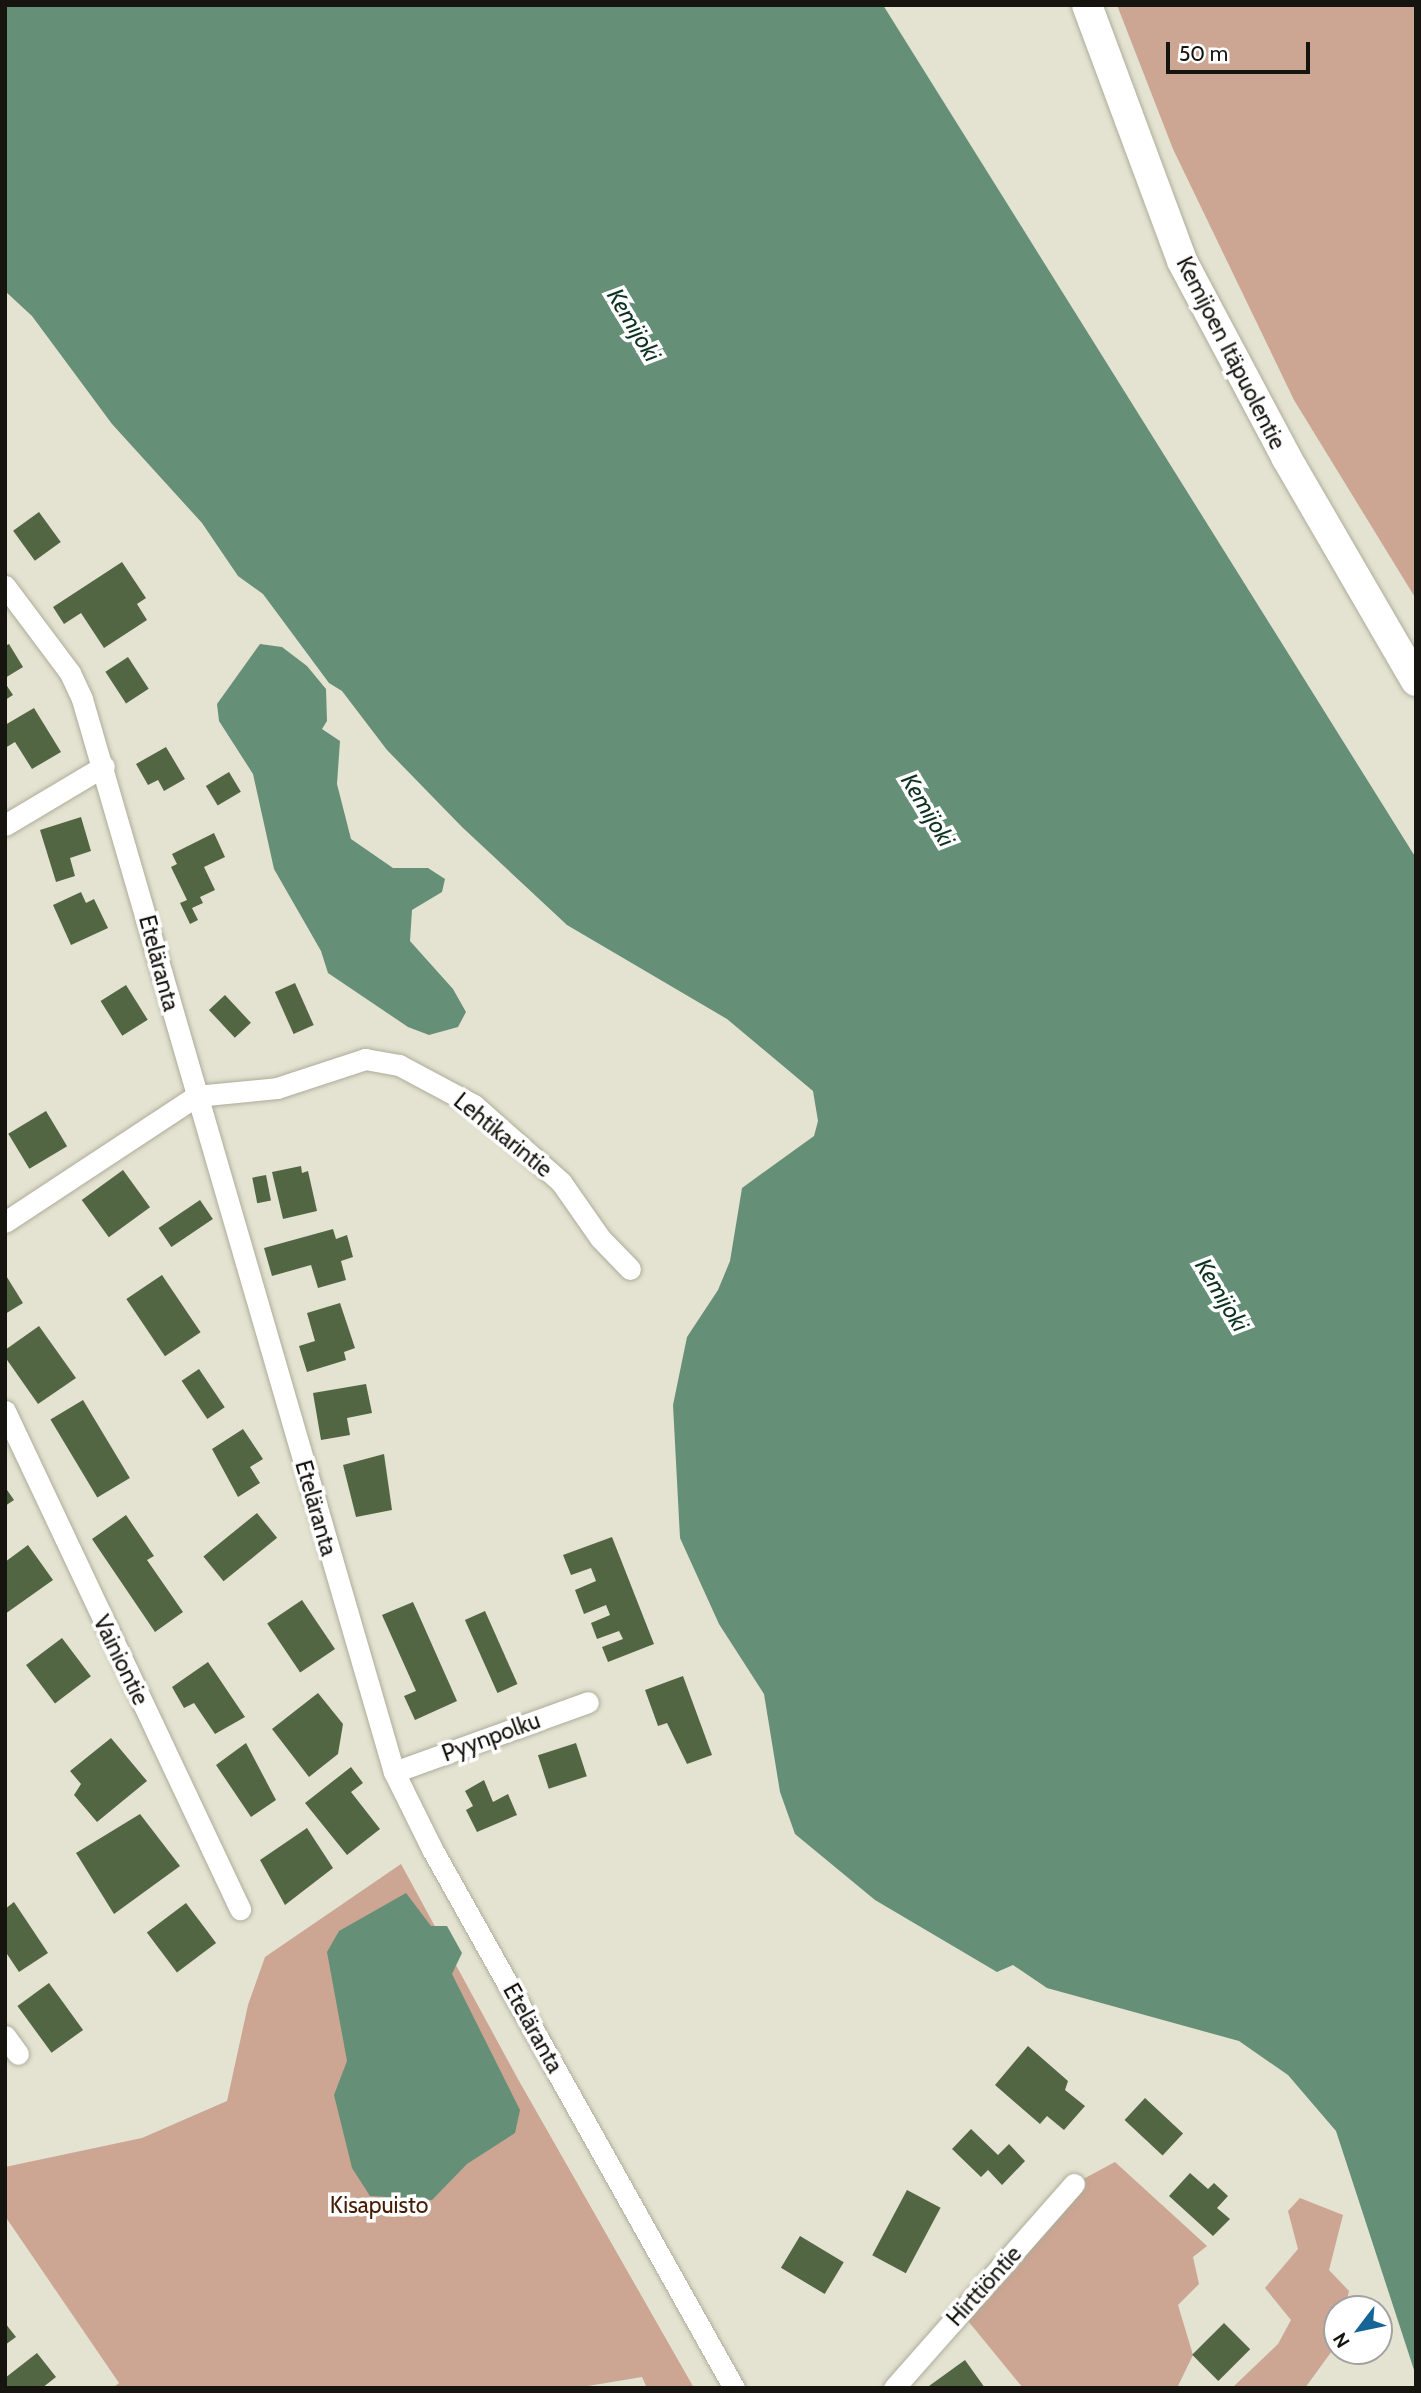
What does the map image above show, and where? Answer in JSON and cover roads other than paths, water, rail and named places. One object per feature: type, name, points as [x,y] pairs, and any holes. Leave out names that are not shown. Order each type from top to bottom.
[{"type":"main road","name":"Kemijoen Itäpuolentie","points":[[1087,5],[1182,261],[1286,457],[1416,681]]},
{"type":"street","name":"Eteläranta","points":[[5,586],[70,673],[104,766],[196,1096],[394,1772],[432,1849],[734,2388]]},
{"type":"street","points":[[5,825],[104,766]]},
{"type":"street","name":"Lehtikarintie","points":[[5,1223],[196,1096],[277,1088],[365,1059],[399,1065],[474,1105],[561,1182],[600,1238],[630,1269]]},
{"type":"street","name":"Vainiontie","points":[[5,1410],[240,1909]]},
{"type":"street","name":"Pyynpolku","points":[[394,1772],[588,1702]]},
{"type":"street","points":[[5,2035],[18,2054]]},
{"type":"street","name":"Hirttiöntie","points":[[894,2388],[1074,2185]]},
{"type":"water","name":"Kemijoki","points":[[5,5],[883,5],[1416,858],[1416,2376],[1393,2306],[1393,2295],[1390,2295],[1336,2131],[1288,2075],[1239,2041],[1047,1988],[1013,1965],[997,1972],[875,1900],[795,1834],[780,1792],[764,1694],[719,1624],[680,1538],[673,1405],[687,1337],[718,1290],[730,1261],[742,1188],[814,1136],[818,1121],[813,1091],[727,1019],[567,925],[462,827],[387,750],[342,691],[329,683],[263,594],[238,576],[202,523],[112,424],[32,316],[5,291]]},
{"type":"water","points":[[260,644],[282,647],[307,666],[326,689],[327,721],[322,729],[340,741],[337,784],[351,839],[393,868],[428,868],[445,879],[442,892],[412,910],[410,941],[453,989],[466,1012],[458,1027],[429,1035],[408,1027],[328,973],[321,951],[274,869],[253,774],[219,721],[217,704]]},
{"type":"water","points":[[406,1893],[431,1926],[447,1926],[462,1953],[452,1974],[520,2110],[515,2133],[467,2164],[432,2200],[370,2196],[352,2168],[334,2095],[347,2061],[327,1952],[339,1931]]},
{"type":"park label","name":"Kisapuisto","points":[[379,2205]]}]
